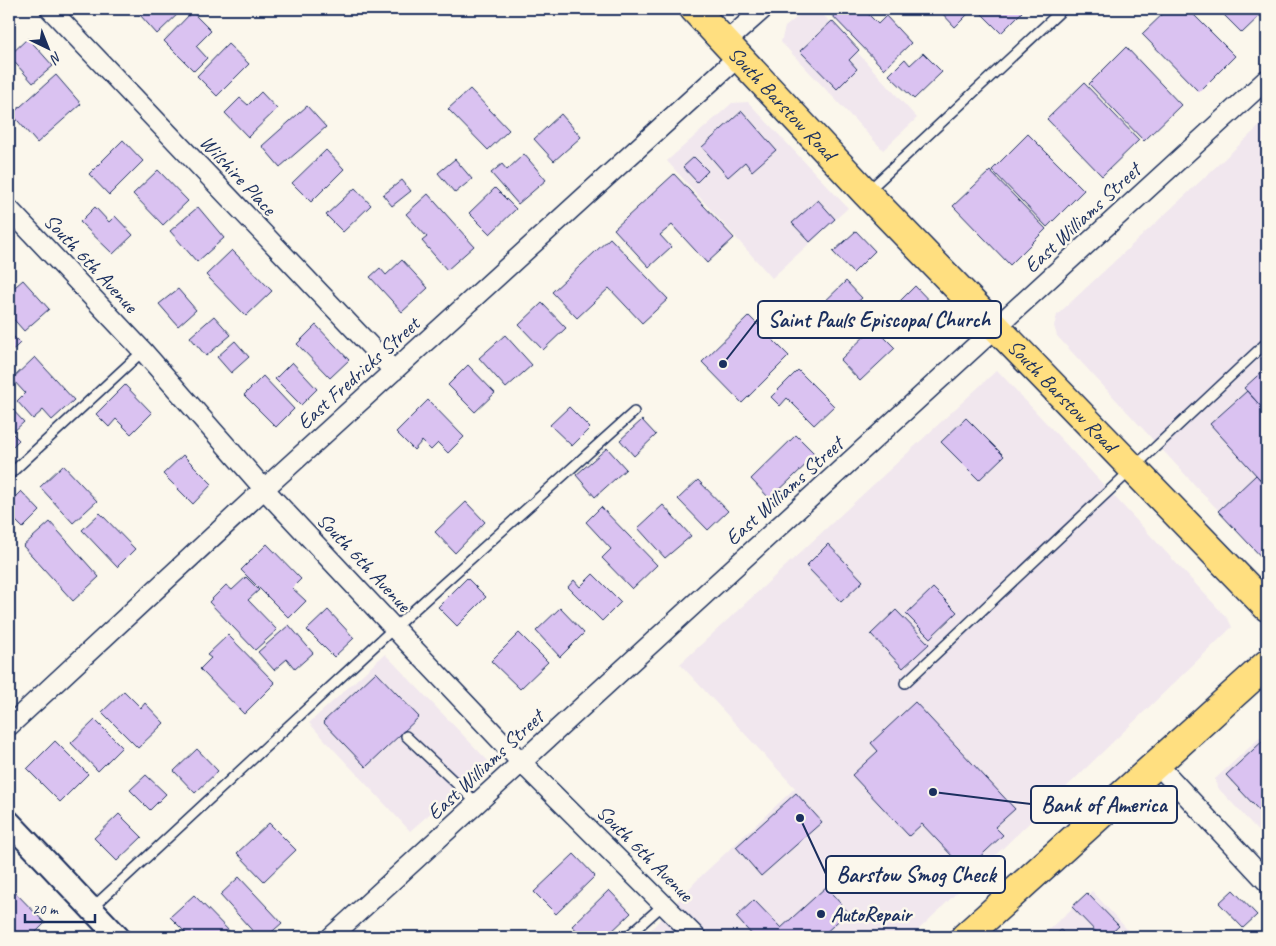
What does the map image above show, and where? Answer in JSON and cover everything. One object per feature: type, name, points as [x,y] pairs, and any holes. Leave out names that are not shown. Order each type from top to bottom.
[{"type":"main road","name":"South Barstow Road","points":[[694,9],[866,193],[1267,607]]},
{"type":"main road","points":[[964,937],[1156,763],[1267,666]]},
{"type":"street","name":"Wilshire Place","points":[[50,9],[394,371]]},
{"type":"street","name":"East Fredricks Street","points":[[9,726],[394,371],[733,49],[762,9]]},
{"type":"street","name":"East Williams Street","points":[[331,937],[1267,79]]},
{"type":"street","name":"South 6th Avenue","points":[[10,214],[143,351],[264,489],[394,628],[522,762],[696,937]]},
{"type":"street","points":[[1156,763],[1267,882]]},
{"type":"street","points":[[9,822],[118,937]]},
{"type":"lane","points":[[866,193],[1063,9]]},
{"type":"lane","points":[[905,683],[1267,342]]},
{"type":"lane","points":[[9,475],[143,351]]},
{"type":"lane","points":[[91,909],[394,628],[634,412]]},
{"type":"lane","points":[[406,736],[477,803]]},
{"type":"lane","points":[[628,937],[664,903]]},
{"type":"shaded area","points":[[807,9],[818,9],[917,118],[883,150],[781,42],[785,27]]},
{"type":"shaded area","points":[[748,102],[848,208],[772,278],[667,161],[732,103]]},
{"type":"shaded area","points":[[1267,119],[1267,563],[1057,336],[1054,326],[1057,315]]},
{"type":"shaded area","points":[[997,370],[1228,619],[1232,627],[911,937],[644,937],[699,878],[795,788],[680,664]]},
{"type":"shaded area","points":[[385,654],[489,762],[410,831],[309,723]]},
{"type":"shaded area","points":[[1267,731],[1267,840],[1217,787],[1215,779]]},
{"type":"shaded area","points":[[1092,891],[1134,937],[1040,937]]},
{"type":"building","points":[[147,9],[183,9],[157,34],[140,15]]},
{"type":"building","points":[[826,9],[869,9],[866,12],[878,24],[886,16],[911,43],[884,69]]},
{"type":"building","points":[[942,9],[972,10],[955,27],[940,11]]},
{"type":"building","points":[[977,9],[1019,9],[1022,12],[1001,33]]},
{"type":"building","points":[[1168,9],[1188,9],[1235,56],[1199,92],[1142,34]]},
{"type":"building","points":[[1218,9],[1267,9],[1242,33]]},
{"type":"building","points":[[192,12],[211,31],[196,46],[207,58],[194,71],[164,41]]},
{"type":"building","points":[[832,21],[859,50],[849,60],[857,69],[837,89],[800,51]]},
{"type":"building","points":[[28,38],[53,66],[33,83],[9,56]]},
{"type":"building","points":[[228,44],[249,64],[217,96],[197,76]]},
{"type":"building","points":[[1126,47],[1181,105],[1144,141],[1089,84]]},
{"type":"building","points":[[923,53],[942,72],[914,99],[889,75],[905,59],[910,65]]},
{"type":"building","points":[[56,75],[81,104],[37,143],[12,114]]},
{"type":"building","points":[[1084,83],[1139,140],[1102,176],[1047,119]]},
{"type":"building","points":[[470,89],[509,130],[488,150],[448,109]]},
{"type":"building","points":[[261,92],[277,109],[248,137],[225,113],[240,98],[248,105]]},
{"type":"building","points":[[307,106],[326,127],[280,167],[262,146]]},
{"type":"building","points":[[742,111],[776,150],[752,171],[745,162],[728,177],[702,147]]},
{"type":"building","points":[[561,114],[581,137],[554,161],[534,139]]},
{"type":"building","points":[[1028,134],[1084,190],[1047,227],[992,170]]},
{"type":"building","points":[[123,140],[143,161],[109,195],[89,174]]},
{"type":"building","points":[[326,150],[344,169],[311,202],[292,183]]},
{"type":"building","points":[[524,154],[546,180],[518,204],[491,173],[502,164],[507,170]]},
{"type":"building","points":[[694,157],[708,171],[697,182],[683,167]]},
{"type":"building","points":[[455,159],[472,179],[455,193],[438,173]]},
{"type":"building","points":[[158,170],[188,201],[163,225],[133,194]]},
{"type":"building","points":[[990,171],[1046,229],[1010,265],[953,206]]},
{"type":"building","points":[[674,174],[734,238],[707,263],[672,225],[660,235],[671,247],[649,267],[614,229]]},
{"type":"building","points":[[402,180],[411,191],[392,206],[383,195]]},
{"type":"building","points":[[355,188],[371,205],[343,232],[326,215]]},
{"type":"building","points":[[495,188],[516,209],[490,234],[469,213]]},
{"type":"building","points":[[428,194],[474,246],[447,270],[422,241],[427,237],[406,214]]},
{"type":"building","points":[[818,200],[835,219],[810,242],[792,223]]},
{"type":"building","points":[[95,207],[109,222],[115,216],[133,235],[113,254],[80,222]]},
{"type":"building","points":[[198,207],[224,238],[197,262],[170,231]]},
{"type":"building","points":[[856,231],[875,251],[853,273],[833,252]]},
{"type":"building","points":[[610,238],[668,299],[642,323],[609,288],[577,318],[552,292]]},
{"type":"building","points":[[232,250],[272,291],[246,316],[206,275]]},
{"type":"building","points":[[402,260],[428,288],[402,312],[370,277],[380,268],[386,275]]},
{"type":"building","points":[[23,280],[49,309],[24,331],[9,314],[9,292]]},
{"type":"building","points":[[846,281],[862,298],[831,326],[816,310]]},
{"type":"building","points":[[915,286],[937,309],[930,316],[935,322],[920,337],[893,308]]},
{"type":"building","points":[[178,289],[196,310],[178,326],[159,304]]},
{"type":"building","points":[[542,303],[566,328],[543,350],[519,325]]},
{"type":"building","points":[[214,316],[231,335],[206,356],[190,337]]},
{"type":"building","points":[[749,316],[789,356],[742,403],[702,362]]},
{"type":"building","points":[[316,325],[349,360],[330,378],[297,344]]},
{"type":"building","points":[[874,327],[895,348],[860,381],[840,360]]},
{"type":"building","points":[[9,332],[20,343],[9,354]]},
{"type":"building","points":[[505,335],[532,365],[506,388],[479,358]]},
{"type":"building","points":[[235,341],[249,357],[231,373],[217,357]]},
{"type":"building","points":[[35,357],[74,400],[52,420],[43,410],[33,419],[17,401],[25,393],[12,379]]},
{"type":"building","points":[[292,362],[317,389],[301,405],[275,379]]},
{"type":"building","points":[[468,365],[495,393],[475,412],[448,385]]},
{"type":"building","points":[[1267,367],[1267,413],[1244,388]]},
{"type":"building","points":[[798,370],[834,406],[814,425],[787,398],[780,406],[771,397]]},
{"type":"building","points":[[263,376],[294,409],[276,427],[244,395]]},
{"type":"building","points":[[125,385],[152,413],[131,434],[116,419],[109,427],[96,414]]},
{"type":"building","points":[[1247,391],[1267,413],[1267,487],[1210,424]]},
{"type":"building","points":[[428,400],[464,437],[448,453],[438,443],[431,450],[422,441],[414,450],[396,432]]},
{"type":"building","points":[[9,406],[24,422],[12,433],[19,440],[9,450]]},
{"type":"building","points":[[569,407],[590,428],[572,446],[550,425]]},
{"type":"building","points":[[966,418],[1004,456],[979,480],[941,442]]},
{"type":"building","points":[[642,420],[656,435],[634,456],[620,440]]},
{"type":"building","points":[[796,435],[816,455],[770,499],[751,479]]},
{"type":"building","points":[[607,448],[626,469],[595,497],[576,475]]},
{"type":"building","points":[[183,455],[212,484],[193,504],[163,474]]},
{"type":"building","points":[[63,465],[97,501],[73,523],[40,487]]},
{"type":"building","points":[[1256,475],[1267,487],[1267,563],[1218,511]]},
{"type":"building","points":[[698,480],[728,511],[708,530],[678,499]]},
{"type":"building","points":[[21,491],[40,511],[23,528],[9,514],[9,503]]},
{"type":"building","points":[[466,502],[485,522],[455,553],[435,532]]},
{"type":"building","points":[[663,505],[691,536],[665,558],[638,528]]},
{"type":"building","points":[[601,507],[657,565],[632,589],[602,558],[611,549],[586,522]]},
{"type":"building","points":[[100,513],[135,549],[117,567],[82,530]]},
{"type":"building","points":[[50,522],[99,577],[73,601],[23,546]]},
{"type":"building","points":[[267,544],[301,579],[292,588],[306,601],[289,618],[241,570]]},
{"type":"building","points":[[828,544],[863,581],[841,602],[806,566]]},
{"type":"building","points":[[593,574],[621,602],[602,621],[568,587],[574,580],[580,587]]},
{"type":"building","points":[[246,577],[259,590],[248,600],[277,630],[255,650],[209,602],[226,585],[232,590]]},
{"type":"building","points":[[467,578],[486,597],[457,626],[438,607]]},
{"type":"building","points":[[933,588],[957,612],[930,638],[906,614]]},
{"type":"building","points":[[560,608],[584,633],[560,657],[536,631]]},
{"type":"building","points":[[328,610],[354,638],[334,657],[307,630]]},
{"type":"building","points":[[896,610],[929,644],[903,668],[871,634]]},
{"type":"building","points":[[289,625],[313,653],[295,669],[287,659],[274,670],[258,652]]},
{"type":"building","points":[[519,633],[548,662],[520,689],[491,661]]},
{"type":"building","points":[[228,635],[275,683],[244,714],[200,669],[211,658],[207,655]]},
{"type":"building","points":[[376,672],[419,717],[366,767],[323,722]]},
{"type":"building","points":[[124,691],[141,708],[145,703],[164,723],[138,748],[102,712]]},
{"type":"building","points":[[915,702],[1015,809],[995,827],[1003,835],[952,883],[940,870],[953,857],[922,824],[909,836],[852,775],[878,751],[871,743]]},
{"type":"building","points":[[95,720],[122,747],[98,771],[71,743]]},
{"type":"building","points":[[1267,737],[1267,819],[1226,775]]},
{"type":"building","points":[[55,741],[88,774],[60,802],[27,769]]},
{"type":"building","points":[[197,749],[218,771],[195,793],[174,771]]},
{"type":"building","points":[[146,775],[166,794],[150,810],[130,790]]},
{"type":"building","points":[[796,793],[822,822],[761,876],[736,847]]},
{"type":"building","points":[[119,814],[142,837],[117,861],[94,838]]},
{"type":"building","points":[[269,823],[296,850],[264,881],[237,853]]},
{"type":"building","points":[[574,854],[595,876],[556,914],[534,892]]},
{"type":"building","points":[[239,877],[282,923],[266,937],[258,937],[220,895]]},
{"type":"building","points":[[9,886],[45,923],[31,937],[17,937],[9,929]]},
{"type":"building","name":"AutoRepair","points":[[826,887],[848,912],[821,937],[754,937],[736,917],[754,900],[781,928]]},
{"type":"building","points":[[609,890],[631,913],[606,937],[584,937],[572,926]]},
{"type":"building","points":[[1233,890],[1257,915],[1243,928],[1219,903]]},
{"type":"building","points":[[1087,893],[1119,926],[1107,937],[1101,937],[1072,907]]},
{"type":"building","points":[[194,895],[235,937],[190,937],[170,917]]},
{"type":"building","points":[[1061,930],[1067,937],[1053,937]]},
{"type":"place","name":"Saint Pauls Episcopal Church","points":[[723,364]]},
{"type":"place","name":"Bank of America","points":[[933,792]]},
{"type":"place","name":"Barstow Smog Check","points":[[800,818]]},
{"type":"place","name":"AutoRepair","points":[[821,914]]}]
